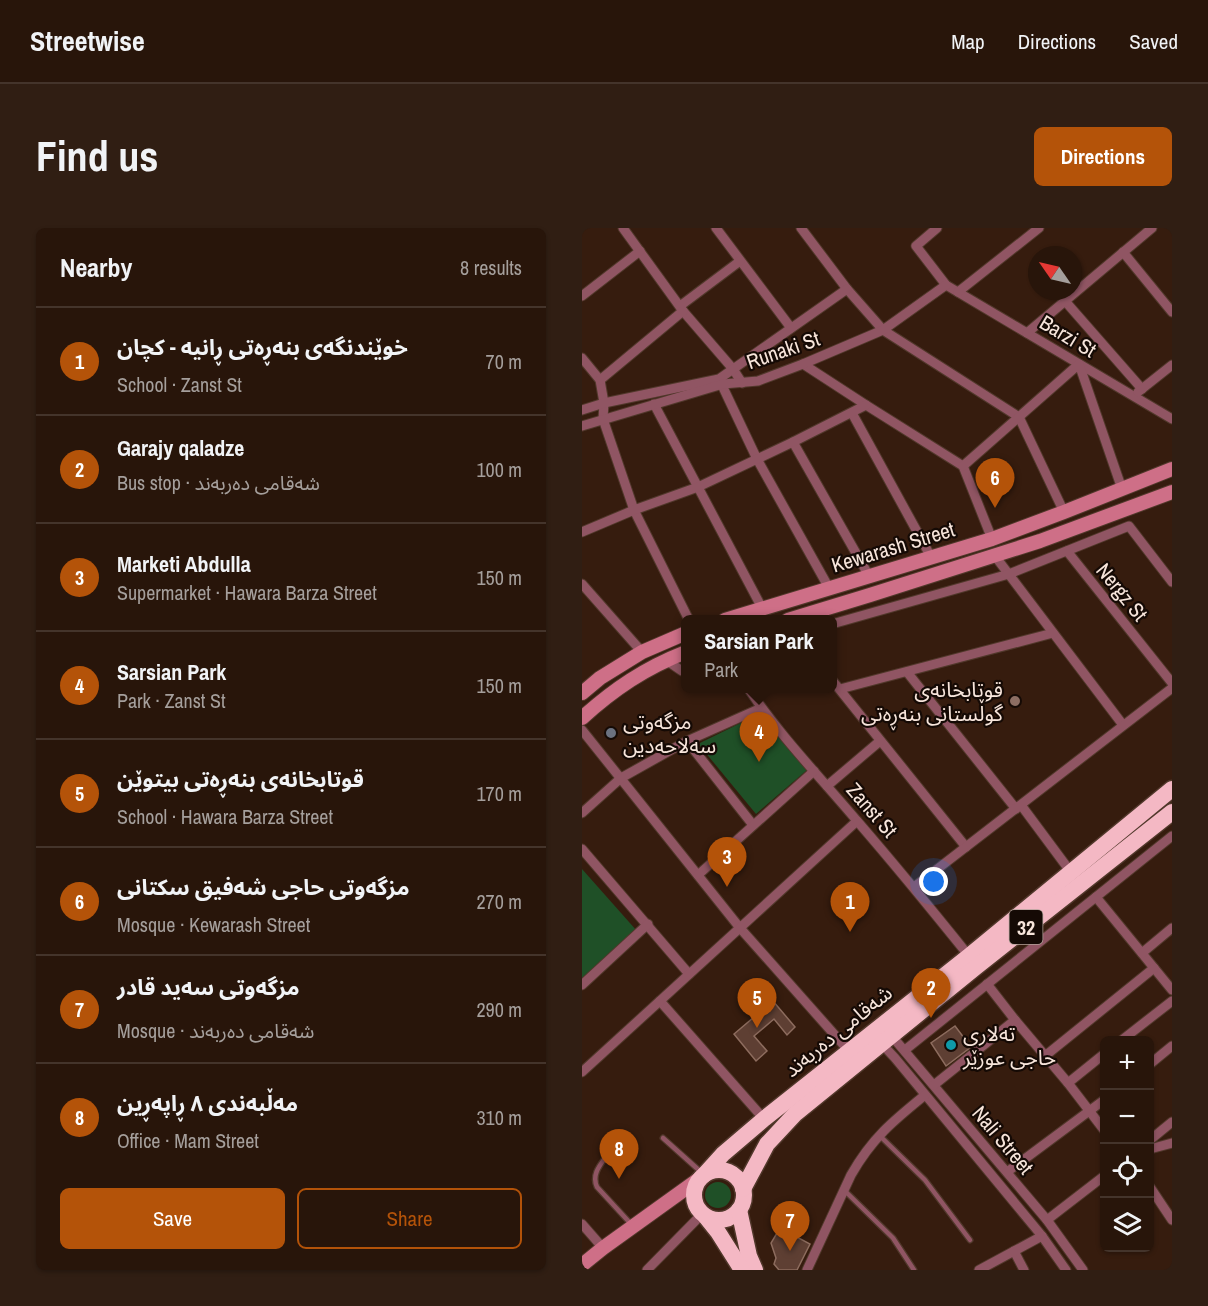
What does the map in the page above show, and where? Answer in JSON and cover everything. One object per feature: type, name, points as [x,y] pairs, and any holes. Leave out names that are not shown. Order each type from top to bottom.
[{"type":"highway","name":"شەقامی دەربەند","points":[[702,1177],[723,1154],[764,1119],[969,956],[1172,789]]},
{"type":"highway","name":"شەقامی دەربەند","points":[[743,1189],[767,1144],[795,1114],[1172,812]]},
{"type":"highway","points":[[702,1177],[708,1172],[719,1170],[729,1172],[738,1179],[743,1189]]},
{"type":"highway","name":"32","points":[[702,1177],[694,1189],[696,1205],[743,1269]]},
{"type":"highway","name":"32","points":[[743,1189],[743,1200],[739,1210],[749,1256],[743,1269]]},
{"type":"highway","points":[[704,1215],[721,1220],[731,1217],[739,1210]]},
{"type":"main road","name":"Kewarash Street","points":[[740,615],[992,539],[1172,469]]},
{"type":"main road","name":"Kewarash Street","points":[[804,615],[1040,541],[1172,492]]},
{"type":"main road","points":[[1035,523],[1040,541]]},
{"type":"main road","points":[[582,693],[600,678],[642,652],[681,635]]},
{"type":"main road","points":[[582,718],[627,682],[649,668],[681,654]]},
{"type":"main road","points":[[582,1265],[702,1177]]},
{"type":"street","points":[[623,228],[681,309],[733,369],[742,383]]},
{"type":"street","points":[[716,228],[791,328]]},
{"type":"street","points":[[801,228],[847,289],[883,330],[1019,417],[1064,512]]},
{"type":"street","points":[[937,228],[916,246],[946,285]]},
{"type":"street","points":[[958,292],[1039,228]]},
{"type":"street","points":[[1027,333],[1152,228]]},
{"type":"street","points":[[582,296],[640,251]]},
{"type":"street","points":[[1123,252],[1172,312]]},
{"type":"street","points":[[600,380],[740,261]]},
{"type":"street","name":"Barzi St","points":[[946,285],[1172,418]]},
{"type":"street","name":"Runaki St","points":[[582,410],[604,403],[721,382],[758,381],[883,330],[946,285]]},
{"type":"street","points":[[829,588],[757,459],[721,382],[733,369],[847,289]]},
{"type":"street","points":[[1065,301],[1142,389]]},
{"type":"street","points":[[582,358],[600,380],[604,403],[603,419],[634,510],[686,615]]},
{"type":"street","points":[[803,364],[963,466],[992,539]]},
{"type":"street","points":[[963,466],[1079,364],[1122,489]]},
{"type":"street","points":[[1133,396],[1172,365]]},
{"type":"street","name":"Runaki St","points":[[582,426],[721,382]]},
{"type":"street","points":[[654,404],[762,608]]},
{"type":"street","points":[[582,532],[698,487],[866,405]]},
{"type":"street","points":[[852,413],[931,557]]},
{"type":"street","points":[[794,442],[869,576]]},
{"type":"street","points":[[837,623],[1009,574],[1129,526],[1172,582]]},
{"type":"street","name":"Nergz St","points":[[1066,551],[1172,682]]},
{"type":"street","points":[[995,555],[1123,725]]},
{"type":"street","points":[[582,584],[642,652]]},
{"type":"street","points":[[840,689],[1053,633]]},
{"type":"street","points":[[666,660],[681,670]]},
{"type":"street","points":[[907,672],[1070,871]]},
{"type":"street","points":[[837,686],[966,847]]},
{"type":"street","points":[[914,887],[1172,688]]},
{"type":"street","name":"Zanst St","points":[[751,693],[761,708],[914,887],[969,956]]},
{"type":"street","points":[[582,813],[621,778],[687,741],[761,708]]},
{"type":"street","points":[[582,730],[740,928],[849,1052]]},
{"type":"street","points":[[687,741],[753,825]]},
{"type":"street","points":[[826,786],[880,741]]},
{"type":"street","points":[[698,875],[814,771]]},
{"type":"street","points":[[582,1072],[857,821]]},
{"type":"street","points":[[905,1050],[1172,836]]},
{"type":"street","points":[[582,849],[690,974]]},
{"type":"street","points":[[1096,897],[1172,990]]},
{"type":"street","points":[[582,985],[648,924]]},
{"type":"street","points":[[1142,953],[1172,928]]},
{"type":"street","points":[[1045,1056],[1154,968]]},
{"type":"street","points":[[987,984],[1100,1125]]},
{"type":"street","points":[[660,1001],[764,1119]]},
{"type":"street","points":[[1128,1036],[1172,1001]]},
{"type":"street","points":[[934,1085],[1015,1020]]},
{"type":"street","name":"Nali Street","points":[[886,1039],[905,1050],[1047,1220],[1083,1270]]},
{"type":"street","name":"Nali Street","points":[[886,1039],[925,1095],[1042,1236],[1066,1270]]},
{"type":"street","points":[[1154,1060],[1172,1046]]},
{"type":"street","points":[[1068,1083],[1100,1057]]},
{"type":"street","points":[[807,1270],[859,1161],[889,1125],[925,1095]]},
{"type":"street","points":[[1007,1172],[1100,1103]]},
{"type":"street","points":[[1154,1136],[1172,1122]]},
{"type":"street","points":[[1154,1148],[1172,1143]]},
{"type":"street","points":[[1047,1220],[1100,1179]]},
{"type":"street","points":[[1154,1194],[1172,1220]]},
{"type":"street","points":[[647,1270],[704,1215]]},
{"type":"street","points":[[582,1224],[603,1248]]},
{"type":"street","points":[[979,1270],[1042,1236]]},
{"type":"street","points":[[1014,1251],[1024,1270]]},
{"type":"lane","points":[[879,1135],[925,1180],[970,1240]]},
{"type":"lane","points":[[663,1138],[702,1177]]},
{"type":"lane","points":[[608,1154],[596,1173],[594,1181],[633,1226]]},
{"type":"lane","points":[[844,1190],[894,1238],[914,1270]]},
{"type":"green space","points":[[759,714],[807,770],[756,814],[700,746],[700,743]]},
{"type":"green space","points":[[582,869],[637,931],[582,980]]},
{"type":"green space","points":[[718,1182],[727,1186],[731,1195],[727,1204],[718,1208],[709,1204],[705,1195],[709,1186]]},
{"type":"building","points":[[773,1001],[795,1027],[787,1035],[774,1019],[754,1036],[767,1051],[756,1061],[734,1034]]},
{"type":"building","name":"تەلاری حاجی عوزێر","points":[[955,1026],[971,1047],[946,1066],[931,1043]]},
{"type":"building","points":[[780,1228],[810,1244],[797,1270],[779,1270],[774,1264],[776,1258],[771,1243]]},
{"type":"place","name":"مزگەوتی حاجی شەفیق سکتانی","points":[[995,508]]},
{"type":"place","name":"قوتابخانه‌ی گوڵستانی بنه‌ڕه‌تی","points":[[1015,701]]},
{"type":"place","name":"مزگەوتی سەلاحەدین","points":[[611,733]]},
{"type":"place","name":"Sarsian Park","points":[[759,762]]},
{"type":"place","name":"Marketi Abdulla","points":[[727,887]]},
{"type":"place","name":"خوێندنگەی بنەڕەتی ڕانیە - کچان","points":[[850,932]]},
{"type":"place","name":"Garajy qaladze","points":[[931,1018]]},
{"type":"place","name":"قوتابخانەی بنەڕەتی بیتوێن","points":[[757,1028]]},
{"type":"place","name":"تەلاری حاجی عوزێر","points":[[951,1045]]},
{"type":"place","name":"مەڵبەندی ٨ ڕاپەڕین","points":[[619,1179]]},
{"type":"place","name":"مزگەوتی سەید قادر","points":[[790,1251]]}]
